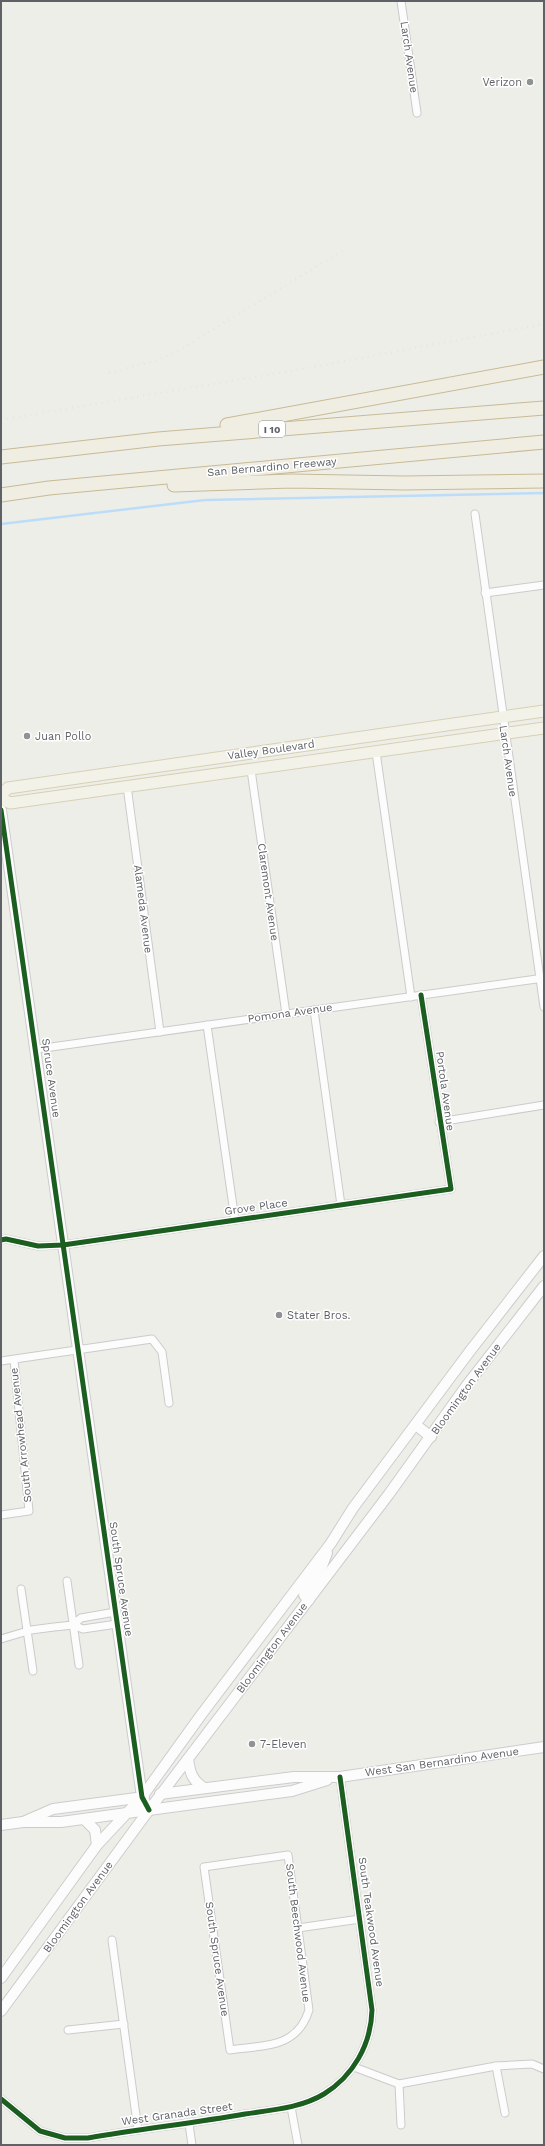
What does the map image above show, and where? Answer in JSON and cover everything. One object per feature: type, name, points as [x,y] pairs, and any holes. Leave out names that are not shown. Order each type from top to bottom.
[{"type":"highway","points":[[158,439],[544,367]]},
{"type":"highway","name":"I 10","points":[[1,457],[158,439],[544,408]]},
{"type":"highway","name":"San Bernardino Freeway","points":[[1,495],[59,488],[544,442]]},
{"type":"highway","points":[[59,488],[78,493],[166,485],[291,481],[404,483],[544,481]]},
{"type":"main road","name":"Valley Boulevard","points":[[1,795],[8,788],[544,711]]},
{"type":"main road","name":"Valley Boulevard","points":[[1,798],[10,803],[544,728]]},
{"type":"main road","name":"Spruce Avenue","points":[[1,810],[37,1049],[78,1349]]},
{"type":"main road","name":"Bloomington Avenue","points":[[1,1978],[97,1845],[142,1797],[201,1715],[331,1543],[353,1508],[470,1351],[544,1256]]},
{"type":"main road","name":"Bloomington Avenue","points":[[1,2011],[149,1810],[431,1437],[467,1385],[544,1286]]},
{"type":"main road","name":"South Spruce Avenue","points":[[78,1349],[142,1797],[149,1810]]},
{"type":"main road","points":[[416,1425],[431,1437]]},
{"type":"main road","points":[[309,1600],[304,1595],[304,1590],[322,1566],[331,1543]]},
{"type":"main road","name":"West San Bernardino Avenue","points":[[23,1822],[53,1810],[162,1794],[294,1777],[340,1776],[544,1747]]},
{"type":"main road","points":[[188,1759],[190,1773],[193,1779],[204,1788]]},
{"type":"main road","name":"West San Bernardino Avenue","points":[[1,1825],[23,1822],[61,1822],[126,1814],[292,1790],[340,1776]]},
{"type":"main road","points":[[84,1819],[95,1830],[97,1845]]},
{"type":"street","name":"Larch Avenue","points":[[401,1],[417,113]]},
{"type":"street","name":"Larch Avenue","points":[[475,514],[504,734],[542,978],[544,1007]]},
{"type":"street","points":[[485,593],[544,585]]},
{"type":"street","points":[[376,752],[412,997]]},
{"type":"street","name":"Claremont Avenue","points":[[251,770],[286,1014]]},
{"type":"street","name":"Alameda Avenue","points":[[127,786],[160,1032]]},
{"type":"street","name":"Pomona Avenue","points":[[37,1049],[542,978]]},
{"type":"street","name":"Portola Avenue","points":[[421,995],[450,1189]]},
{"type":"street","points":[[314,1010],[341,1205]]},
{"type":"street","points":[[207,1025],[235,1220]]},
{"type":"street","points":[[439,1122],[544,1105]]},
{"type":"street","name":"Grove Place","points":[[1,1240],[6,1239],[38,1246],[64,1245],[450,1189]]},
{"type":"street","points":[[1,1361],[152,1339],[162,1352],[169,1403]]},
{"type":"street","name":"South Arrowhead Avenue","points":[[1,1515],[29,1511],[14,1360]]},
{"type":"street","points":[[67,1581],[79,1665]]},
{"type":"street","points":[[20,1589],[28,1631],[33,1671]]},
{"type":"street","points":[[73,1625],[81,1618],[115,1612]]},
{"type":"street","points":[[1,1639],[28,1631],[73,1625],[83,1629],[117,1624]]},
{"type":"street","name":"South Teakwood Avenue","points":[[340,1776],[372,2015],[367,2040],[354,2067]]},
{"type":"street","name":"South Beechwood Avenue","points":[[204,1868],[288,1855],[308,2010],[306,2019],[296,2033],[288,2040],[279,2043],[230,2050]]},
{"type":"street","name":"South Spruce Avenue","points":[[204,1868],[230,2050]]},
{"type":"street","points":[[298,1928],[360,1919]]},
{"type":"street","points":[[112,1940],[138,2130]]},
{"type":"street","points":[[68,2030],[124,2024]]},
{"type":"street","points":[[354,2067],[399,2084],[496,2066],[532,2064],[544,2069]]},
{"type":"street","points":[[496,2066],[505,2113]]},
{"type":"street","name":"West Granada Street","points":[[1,2099],[40,2131],[65,2138],[89,2141],[138,2130],[189,2124],[290,2107],[324,2094],[354,2067]]},
{"type":"street","points":[[399,2084],[401,2125]]},
{"type":"street","points":[[290,2107],[298,2145]]},
{"type":"street","points":[[189,2124],[192,2145]]},
{"type":"waterway","points":[[1,524],[205,500],[544,493]]},
{"type":"railway","points":[[109,373],[158,360],[176,352],[342,251]]},
{"type":"railway","points":[[1,420],[302,369],[544,324]]},
{"type":"cycle path","points":[[1,810],[142,1797],[149,1810]]},
{"type":"cycle path","points":[[1,1240],[6,1239],[38,1246],[63,1245],[451,1189],[421,995]]},
{"type":"cycle path","points":[[1,2099],[40,2131],[65,2138],[88,2138],[276,2110],[315,2099],[334,2087],[344,2078],[352,2069],[364,2047],[371,2023],[372,2010],[340,1777]]},
{"type":"place","name":"Verizon","points":[[530,82]]},
{"type":"place","name":"Juan Pollo","points":[[27,736]]},
{"type":"place","name":"Stater Bros.","points":[[279,1315]]},
{"type":"place","name":"7-Eleven","points":[[252,1744]]}]
